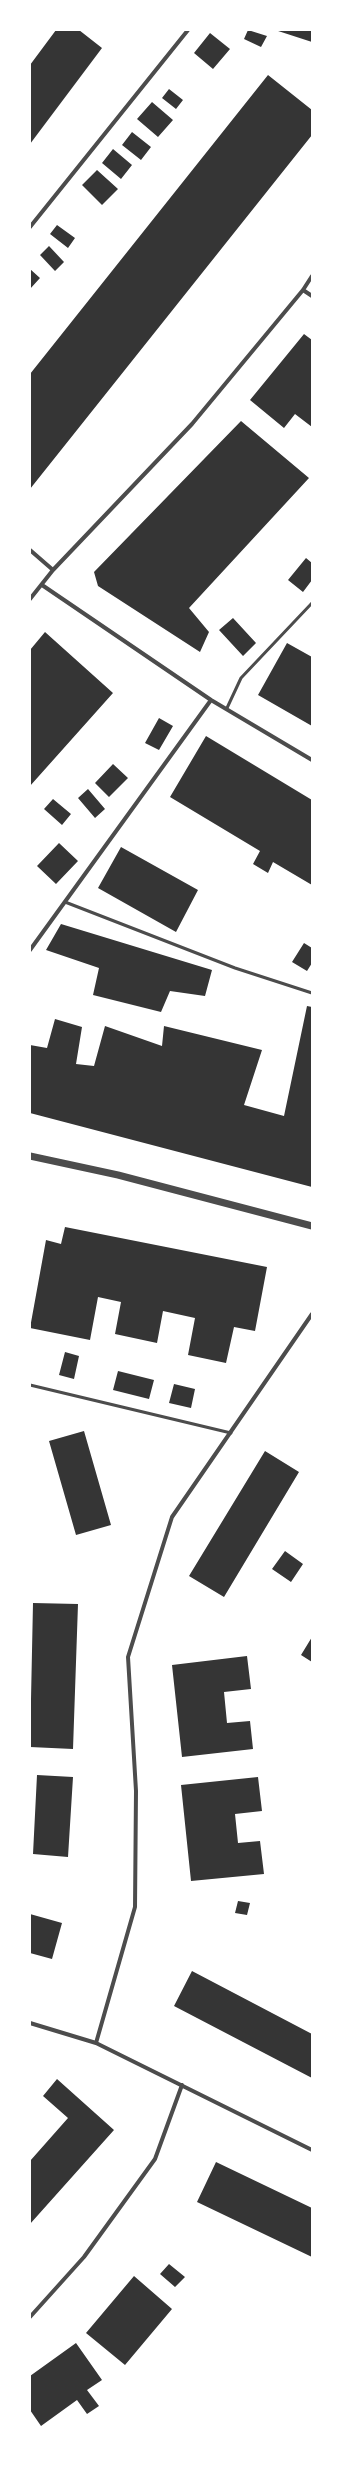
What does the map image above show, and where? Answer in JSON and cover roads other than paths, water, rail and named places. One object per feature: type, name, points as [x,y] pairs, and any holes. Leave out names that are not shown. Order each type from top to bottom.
[{"type":"street","points":[[30,227],[188,30]]},
{"type":"street","points":[[30,599],[53,570],[192,424],[303,290],[312,276]]},
{"type":"street","points":[[303,290],[312,296]]},
{"type":"street","points":[[30,550],[53,570]]},
{"type":"street","points":[[42,585],[211,700],[227,708],[312,760]]},
{"type":"street","points":[[30,950],[211,700]]},
{"type":"street","points":[[30,1156],[118,1175],[312,1226]]},
{"type":"street","points":[[96,2043],[135,1907],[136,1791],[128,1657],[172,1517],[312,1314]]},
{"type":"street","points":[[30,2022],[96,2043],[312,2150]]},
{"type":"street","points":[[30,2317],[84,2257],[155,2160],[182,2085]]},
{"type":"lane","points":[[227,708],[241,678],[312,603]]},
{"type":"lane","points":[[65,902],[235,968],[312,993]]},
{"type":"lane","points":[[30,1385],[231,1433]]}]
